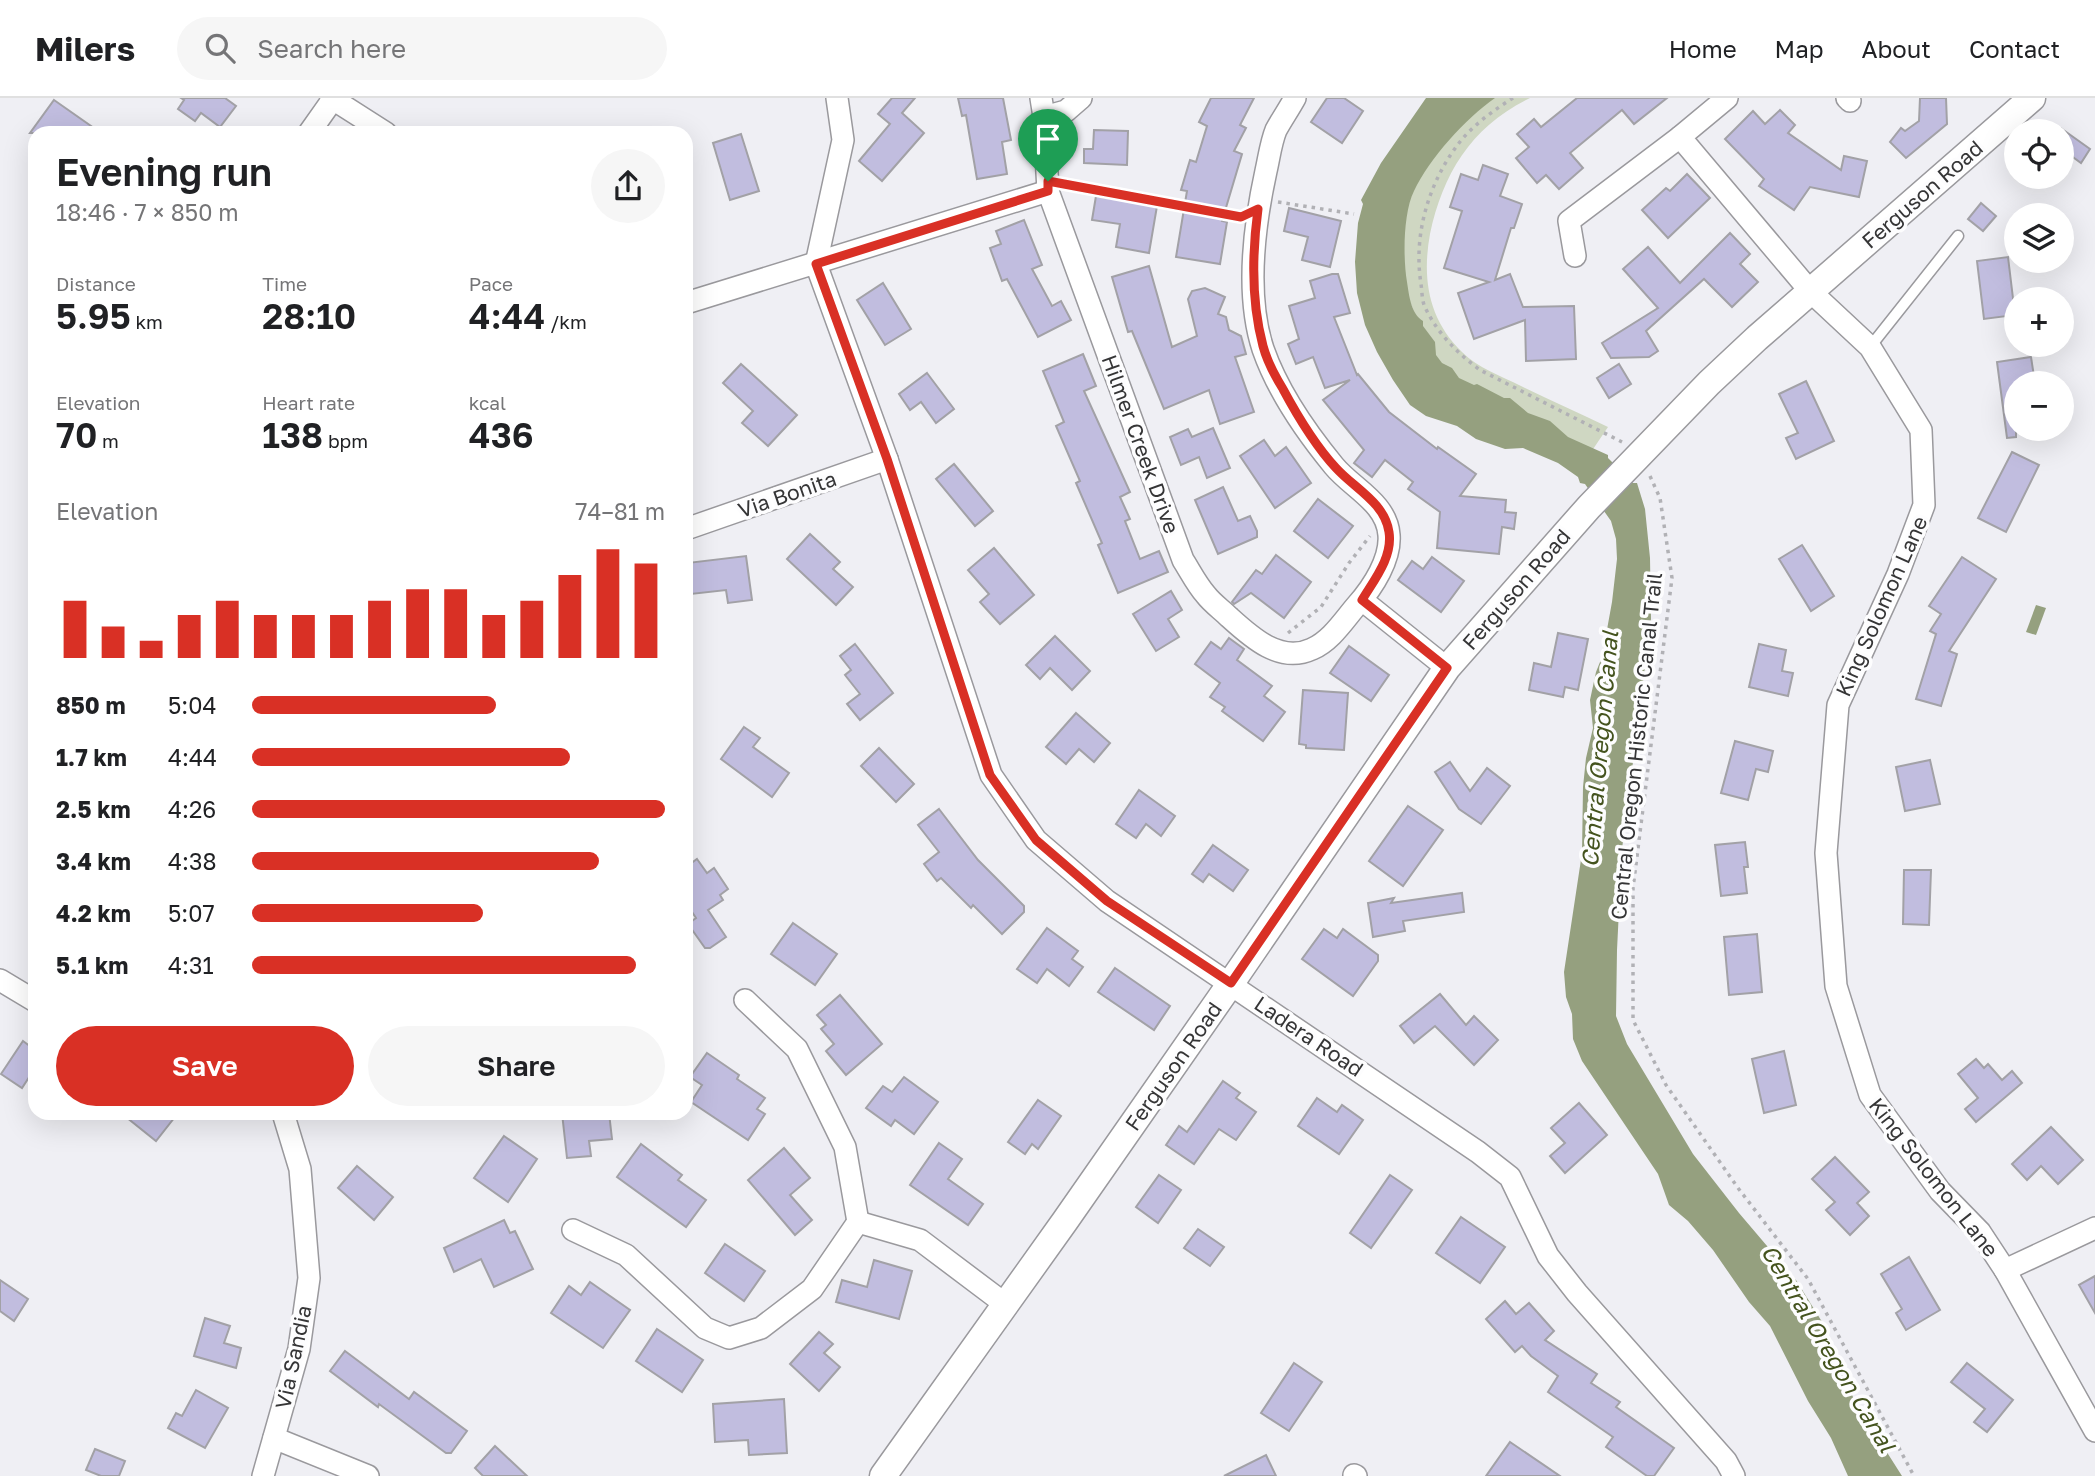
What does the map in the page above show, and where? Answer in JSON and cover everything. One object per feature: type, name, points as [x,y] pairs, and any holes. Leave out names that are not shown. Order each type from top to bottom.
[{"type":"street","points":[[314,126],[332,98],[375,126]]},
{"type":"street","points":[[816,264],[843,140],[837,98]]},
{"type":"street","points":[[1042,108],[1066,111],[1081,98]]},
{"type":"street","points":[[1295,98],[1275,132],[1253,245],[1256,313],[1263,348],[1303,426],[1337,469],[1369,497],[1384,518]]},
{"type":"street","points":[[1575,256],[1569,221],[1727,98]]},
{"type":"street","name":"Ferguson Road","points":[[883,1476],[1231,983],[1447,668],[1589,507],[1709,383],[1810,290],[2032,98]]},
{"type":"street","name":"Hilmer Creek Drive","points":[[1042,108],[1048,186],[1183,560],[1206,595],[1268,647],[1297,654],[1311,650],[1324,643],[1362,600],[1380,572],[1390,546],[1389,531],[1384,518]]},
{"type":"street","name":"King Solomon Lane","points":[[1680,137],[1810,290],[1870,347],[1921,430],[1924,505],[1898,575],[1838,705],[1826,853],[1836,986],[1870,1095],[1940,1191],[1980,1232],[2006,1270],[2095,1431]]},
{"type":"street","points":[[693,301],[816,264],[1048,186]]},
{"type":"street","name":"Ladera Road","points":[[816,264],[887,459],[990,775],[1036,840],[1107,901],[1478,1152],[1510,1177],[1548,1256],[1726,1461],[1734,1476]]},
{"type":"street","name":"Via Bonita","points":[[693,527],[887,459]]},
{"type":"street","points":[[1362,600],[1447,668]]},
{"type":"street","points":[[0,980],[28,997]]},
{"type":"street","points":[[573,1230],[626,1255],[705,1328],[729,1338],[761,1328],[812,1289],[858,1222],[845,1147],[797,1049],[745,1000]]},
{"type":"street","name":"Via Sandia","points":[[263,1476],[299,1349],[309,1278],[300,1169],[285,1120]]},
{"type":"street","points":[[858,1222],[920,1240],[1005,1304]]},
{"type":"street","points":[[2006,1270],[2095,1228]]},
{"type":"street","points":[[274,1438],[368,1476]]},
{"type":"lane","points":[[1870,347],[1958,236]]},
{"type":"path","points":[[1513,98],[1461,140],[1439,173],[1425,208],[1418,265],[1424,304],[1442,334],[1460,356],[1480,370],[1614,436],[1633,460]]},
{"type":"path","points":[[1048,186],[1241,217],[1274,202],[1354,214]]},
{"type":"path","name":"Central Oregon Historic Canal Trail","points":[[1633,460],[1660,498],[1672,578],[1633,888],[1633,1020],[1666,1086],[1738,1188],[1808,1279],[1914,1476]]},
{"type":"path","points":[[1268,647],[1321,607],[1349,563],[1384,518]]},
{"type":"shaded area","points":[[1457,98],[1530,98],[1492,122],[1476,137],[1452,172],[1443,191],[1428,250],[1428,282],[1435,312],[1451,339],[1475,363],[1608,427],[1585,461],[1447,393],[1387,245]]},
{"type":"water","name":"Central Oregon Canal","points":[[1426,98],[1495,98],[1472,116],[1449,140],[1421,179],[1410,200],[1405,249],[1409,293],[1416,314],[1435,342],[1436,355],[1442,363],[1452,368],[1459,378],[1504,398],[1510,398],[1528,413],[1550,421],[1568,437],[1608,455],[1633,483],[1637,483],[1645,509],[1650,558],[1651,619],[1622,849],[1616,1016],[1627,1044],[1693,1154],[1796,1280],[1824,1325],[1855,1402],[1902,1476],[1848,1476],[1831,1438],[1808,1401],[1770,1326],[1749,1302],[1713,1250],[1688,1221],[1669,1205],[1658,1174],[1582,1061],[1573,1039],[1572,1014],[1566,997],[1564,972],[1582,853],[1583,787],[1593,728],[1590,700],[1602,657],[1612,602],[1617,559],[1616,539],[1611,521],[1585,484],[1580,483],[1578,477],[1558,463],[1523,448],[1505,449],[1476,439],[1457,426],[1426,416],[1410,405],[1377,352],[1365,325],[1357,293],[1355,262],[1358,223],[1363,204],[1361,200],[1381,163]]},
{"type":"water","points":[[2036,605],[2046,608],[2036,635],[2026,632]]},
{"type":"building","points":[[181,98],[225,98],[236,106],[219,126],[201,113],[195,121],[178,109],[184,100]]},
{"type":"building","points":[[892,98],[915,98],[902,113],[924,133],[882,181],[859,161],[890,124],[878,114]]},
{"type":"building","points":[[958,98],[1003,98],[1011,140],[1002,142],[1007,174],[977,179],[966,115],[962,116]]},
{"type":"building","points":[[1211,98],[1254,98],[1240,125],[1246,128],[1234,151],[1242,154],[1222,221],[1227,222],[1220,264],[1176,257],[1187,191],[1181,190],[1190,160],[1196,162],[1207,126],[1199,122]]},
{"type":"building","points":[[1327,98],[1344,98],[1363,111],[1342,143],[1311,122]]},
{"type":"building","points":[[1577,98],[1667,98],[1634,124],[1622,110],[1570,153],[1583,168],[1559,189],[1546,175],[1537,183],[1516,158],[1529,147],[1517,134],[1534,119],[1541,127]]},
{"type":"building","points":[[1920,98],[1946,98],[1947,124],[1906,158],[1890,142],[1901,128],[1905,131],[1919,121]]},
{"type":"building","points":[[54,100],[91,126],[35,126]]},
{"type":"building","points":[[1780,110],[1795,125],[1788,133],[1841,170],[1844,156],[1867,161],[1859,197],[1810,187],[1794,210],[1759,186],[1764,179],[1725,139],[1753,111],[1765,124]]},
{"type":"building","points":[[1094,130],[1128,131],[1127,165],[1084,163],[1084,149],[1093,149]]},
{"type":"building","points":[[741,134],[759,191],[730,200],[713,143]]},
{"type":"building","points":[[2074,138],[2090,149],[2081,163],[2074,158]]},
{"type":"building","points":[[1483,165],[1508,174],[1500,196],[1522,204],[1514,228],[1511,228],[1495,280],[1510,274],[1523,307],[1574,306],[1576,359],[1526,361],[1525,320],[1474,339],[1458,293],[1489,282],[1444,268],[1462,211],[1450,207],[1461,174],[1478,180]]},
{"type":"building","points":[[1687,174],[1710,198],[1668,238],[1642,210],[1666,188],[1670,191]]},
{"type":"building","points":[[1096,196],[1157,206],[1149,253],[1116,247],[1120,224],[1092,220]]},
{"type":"building","points":[[1981,203],[1996,216],[1983,231],[1968,219]]},
{"type":"building","points":[[1289,208],[1341,221],[1330,267],[1302,260],[1308,237],[1284,231]]},
{"type":"building","points":[[1024,220],[1042,265],[1032,269],[1052,306],[1061,301],[1071,320],[1038,337],[1007,279],[1002,281],[990,248],[1001,244],[996,231]]},
{"type":"building","points":[[1730,233],[1750,254],[1740,264],[1758,282],[1732,307],[1704,279],[1646,331],[1658,351],[1649,357],[1611,358],[1602,343],[1658,308],[1623,269],[1648,247],[1680,283]]},
{"type":"building","points":[[2004,258],[2004,273],[2010,273],[2012,287],[2004,287],[2004,316],[1984,319],[1977,261]]},
{"type":"building","points":[[1149,266],[1172,347],[1197,336],[1188,299],[1192,291],[1205,288],[1225,297],[1218,314],[1226,317],[1229,330],[1241,336],[1246,354],[1235,357],[1254,412],[1220,424],[1209,390],[1164,409],[1132,331],[1128,332],[1112,277]]},
{"type":"building","points":[[1338,274],[1350,313],[1334,317],[1357,375],[1389,412],[1437,449],[1438,447],[1476,474],[1460,496],[1506,500],[1505,512],[1516,513],[1514,529],[1502,527],[1499,554],[1437,548],[1440,512],[1408,489],[1413,482],[1385,460],[1372,477],[1354,463],[1364,450],[1323,400],[1350,380],[1325,388],[1313,357],[1296,364],[1288,344],[1299,339],[1289,306],[1315,298],[1310,281]]},
{"type":"building","points":[[883,283],[911,329],[885,345],[857,300]]},
{"type":"building","points":[[1083,354],[1096,386],[1084,391],[1130,492],[1120,497],[1130,519],[1125,521],[1140,559],[1159,551],[1168,572],[1118,593],[1098,545],[1102,543],[1076,483],[1080,481],[1056,426],[1064,422],[1043,371]]},
{"type":"building","points":[[2031,357],[2033,371],[2004,371],[2004,415],[1997,362]]},
{"type":"building","points":[[741,364],[797,415],[768,446],[742,423],[753,411],[723,383]]},
{"type":"building","points":[[1619,364],[1631,384],[1609,398],[1597,378]]},
{"type":"building","points":[[927,373],[954,409],[936,423],[921,402],[910,410],[899,394]]},
{"type":"building","points":[[1806,381],[1834,441],[1796,459],[1786,438],[1798,433],[1779,394]]},
{"type":"building","points":[[1213,428],[1230,468],[1207,478],[1199,457],[1181,465],[1170,437],[1188,429],[1192,437]]},
{"type":"building","points":[[1264,440],[1275,456],[1286,447],[1311,483],[1275,508],[1240,456]]},
{"type":"building","points":[[2012,452],[2039,465],[2006,532],[1978,518]]},
{"type":"building","points":[[954,464],[993,511],[975,526],[936,479]]},
{"type":"building","points":[[1223,487],[1238,521],[1250,516],[1257,537],[1218,554],[1195,500]]},
{"type":"building","points":[[1318,499],[1353,526],[1328,558],[1294,531]]},
{"type":"building","points":[[810,534],[840,562],[833,569],[853,587],[836,605],[787,559]]},
{"type":"building","points":[[1802,545],[1834,596],[1811,611],[1779,559]]},
{"type":"building","points":[[994,548],[1034,595],[1000,624],[980,602],[989,594],[968,570]]},
{"type":"building","points":[[1276,555],[1311,582],[1284,618],[1251,593],[1234,604],[1232,602],[1256,570],[1262,574]]},
{"type":"building","points":[[746,556],[752,600],[728,603],[726,590],[693,594],[693,562]]},
{"type":"building","points":[[1432,557],[1464,581],[1441,612],[1398,580],[1412,561],[1423,569]]},
{"type":"building","points":[[1962,557],[1996,579],[1949,651],[1957,654],[1941,706],[1916,699],[1936,634],[1930,631],[1941,614],[1929,606]]},
{"type":"building","points":[[1171,591],[1182,610],[1168,619],[1179,637],[1156,651],[1133,614]]},
{"type":"building","points":[[1558,633],[1588,639],[1578,690],[1565,687],[1563,697],[1529,690],[1534,663],[1551,667]]},
{"type":"building","points":[[1055,636],[1090,671],[1072,690],[1050,668],[1040,679],[1026,665]]},
{"type":"building","points":[[1229,638],[1244,649],[1237,660],[1272,686],[1264,696],[1285,712],[1263,741],[1222,711],[1225,707],[1210,697],[1220,683],[1195,664],[1211,642],[1221,649]]},
{"type":"building","points":[[855,644],[893,693],[860,720],[847,704],[860,694],[845,675],[851,670],[840,656]]},
{"type":"building","points":[[1759,644],[1786,650],[1782,671],[1793,673],[1788,696],[1749,687]]},
{"type":"building","points":[[1349,646],[1389,675],[1371,701],[1330,673]]},
{"type":"building","points":[[1303,690],[1348,693],[1344,750],[1306,748],[1306,745],[1299,744]]},
{"type":"building","points":[[1076,713],[1110,743],[1094,762],[1079,749],[1066,764],[1046,747]]},
{"type":"building","points":[[744,727],[760,738],[753,747],[789,773],[772,797],[721,759]]},
{"type":"building","points":[[1735,741],[1773,751],[1768,772],[1756,769],[1748,800],[1721,793]]},
{"type":"building","points":[[879,748],[914,784],[896,802],[861,766]]},
{"type":"building","points":[[1930,760],[1940,804],[1905,811],[1896,767]]},
{"type":"building","points":[[1450,762],[1470,791],[1487,768],[1510,786],[1481,824],[1459,809],[1435,772]]},
{"type":"building","points":[[1139,790],[1175,816],[1161,836],[1146,824],[1136,838],[1116,824]]},
{"type":"building","points":[[1408,806],[1443,830],[1403,886],[1369,861]]},
{"type":"building","points":[[939,809],[978,860],[1024,906],[1024,912],[1002,934],[941,878],[937,881],[924,864],[939,852],[918,825]]},
{"type":"building","points":[[1745,842],[1747,893],[1721,896],[1715,845]]},
{"type":"building","points":[[1213,845],[1248,870],[1233,891],[1209,874],[1203,882],[1192,874]]},
{"type":"building","points":[[697,859],[707,873],[714,868],[728,889],[720,895],[723,900],[708,910],[726,937],[710,948],[705,948],[693,931],[693,920],[696,918],[693,914],[693,862]]},
{"type":"building","points":[[1904,870],[1931,870],[1929,925],[1903,924]]},
{"type":"building","points":[[1462,893],[1464,912],[1403,921],[1405,931],[1373,937],[1368,903],[1394,898],[1391,903]]},
{"type":"building","points":[[793,923],[837,954],[815,985],[771,954]]},
{"type":"building","points":[[1047,928],[1078,951],[1072,959],[1083,967],[1069,986],[1047,969],[1037,983],[1017,969]]},
{"type":"building","points":[[1324,929],[1337,938],[1343,929],[1378,955],[1378,961],[1353,996],[1302,959]]},
{"type":"building","points":[[1757,934],[1762,992],[1729,995],[1724,937]]},
{"type":"building","points":[[1115,968],[1170,1006],[1154,1030],[1098,992]]},
{"type":"building","points":[[1440,994],[1466,1025],[1474,1016],[1498,1040],[1474,1065],[1435,1026],[1414,1043],[1400,1026]]},
{"type":"building","points":[[840,995],[882,1044],[846,1075],[826,1051],[834,1044],[821,1029],[826,1025],[817,1015]]},
{"type":"building","points":[[23,1041],[28,1045],[28,1079],[22,1088],[1,1074]]},
{"type":"building","points":[[1784,1051],[1796,1105],[1764,1113],[1752,1059]]},
{"type":"building","points":[[707,1053],[739,1075],[737,1079],[765,1098],[757,1109],[765,1114],[748,1140],[693,1103],[702,1085],[693,1079],[693,1073]]},
{"type":"building","points":[[1976,1059],[1984,1068],[1988,1064],[2002,1080],[2012,1071],[2022,1083],[1976,1122],[1965,1109],[1978,1098],[1958,1074]]},
{"type":"building","points":[[904,1077],[938,1102],[914,1134],[895,1120],[891,1126],[866,1108],[883,1086],[892,1092]]},
{"type":"building","points":[[1223,1081],[1240,1093],[1236,1098],[1256,1112],[1236,1140],[1219,1129],[1194,1164],[1166,1145],[1179,1126],[1187,1132]]},
{"type":"building","points":[[1317,1098],[1337,1112],[1342,1105],[1363,1120],[1339,1154],[1298,1126]]},
{"type":"building","points":[[1038,1100],[1061,1116],[1038,1149],[1032,1144],[1025,1154],[1008,1142]]},
{"type":"building","points":[[1579,1103],[1607,1135],[1565,1173],[1550,1156],[1565,1143],[1551,1128]]},
{"type":"building","points":[[130,1120],[172,1120],[156,1141]]},
{"type":"building","points":[[563,1120],[610,1120],[612,1139],[589,1141],[591,1156],[567,1158]]},
{"type":"building","points":[[2051,1127],[2083,1160],[2058,1184],[2041,1166],[2027,1180],[2012,1164]]},
{"type":"building","points":[[504,1136],[537,1159],[508,1202],[474,1178]]},
{"type":"building","points":[[939,1143],[962,1159],[948,1179],[983,1204],[968,1225],[910,1185]]},
{"type":"building","points":[[641,1144],[682,1175],[678,1180],[706,1200],[686,1227],[617,1177]]},
{"type":"building","points":[[784,1148],[810,1178],[790,1195],[812,1220],[795,1235],[748,1180]]},
{"type":"building","points":[[1835,1157],[1869,1192],[1857,1203],[1869,1216],[1850,1235],[1826,1210],[1835,1202],[1812,1179]]},
{"type":"building","points":[[357,1166],[393,1197],[374,1220],[338,1188]]},
{"type":"building","points":[[1159,1175],[1181,1190],[1158,1223],[1136,1207]]},
{"type":"building","points":[[1390,1175],[1412,1190],[1371,1248],[1350,1233]]},
{"type":"building","points":[[1461,1217],[1505,1247],[1480,1283],[1436,1253]]},
{"type":"building","points":[[504,1220],[510,1233],[515,1231],[533,1269],[494,1287],[481,1259],[454,1272],[444,1248]]},
{"type":"building","points":[[1198,1229],[1224,1247],[1210,1266],[1184,1248]]},
{"type":"building","points":[[725,1244],[765,1271],[744,1301],[705,1273]]},
{"type":"building","points":[[1909,1257],[1940,1310],[1906,1330],[1896,1313],[1902,1309],[1881,1274]]},
{"type":"building","points":[[874,1260],[912,1271],[899,1319],[836,1302],[842,1280],[867,1287]]},
{"type":"building","points":[[2095,1276],[2095,1313],[2079,1285]]},
{"type":"building","points":[[0,1280],[28,1299],[14,1321],[0,1311]]},
{"type":"building","points":[[590,1282],[630,1310],[603,1348],[551,1313],[569,1286],[581,1295]]},
{"type":"building","points":[[1505,1301],[1516,1314],[1529,1303],[1554,1331],[1545,1340],[1597,1374],[1591,1383],[1620,1402],[1616,1407],[1674,1448],[1654,1476],[1647,1476],[1606,1447],[1613,1437],[1548,1392],[1558,1376],[1522,1346],[1515,1352],[1486,1319]]},
{"type":"building","points":[[205,1318],[230,1326],[224,1343],[241,1348],[236,1368],[194,1356]]},
{"type":"building","points":[[657,1329],[703,1360],[682,1392],[636,1361]]},
{"type":"building","points":[[819,1332],[833,1344],[824,1353],[840,1367],[819,1391],[790,1364]]},
{"type":"building","points":[[345,1351],[409,1399],[414,1392],[467,1431],[451,1453],[446,1453],[379,1404],[378,1407],[330,1371]]},
{"type":"building","points":[[1294,1363],[1322,1382],[1289,1431],[1261,1413]]},
{"type":"building","points":[[1967,1363],[2013,1400],[1987,1432],[1974,1422],[1985,1409],[1951,1382]]},
{"type":"building","points":[[196,1390],[228,1408],[205,1448],[168,1428],[176,1413],[182,1416]]},
{"type":"building","points":[[784,1399],[787,1453],[749,1455],[748,1440],[715,1442],[713,1404]]},
{"type":"building","points":[[1510,1442],[1560,1476],[1486,1476]]},
{"type":"building","points":[[495,1446],[527,1476],[483,1476],[475,1468]]},
{"type":"building","points":[[95,1449],[125,1461],[119,1476],[101,1476],[86,1470]]},
{"type":"building","points":[[1266,1455],[1276,1476],[1224,1476]]},
{"type":"route","points":[[1048,181],[1241,217],[1258,209],[1253,245],[1254,279],[1256,313],[1263,348],[1303,426],[1337,469],[1369,497],[1384,518],[1389,531],[1390,546],[1380,572],[1362,600],[1447,668],[1231,983],[1107,901],[1036,840],[990,775],[887,459],[816,264],[1048,191],[1048,181]]}]
